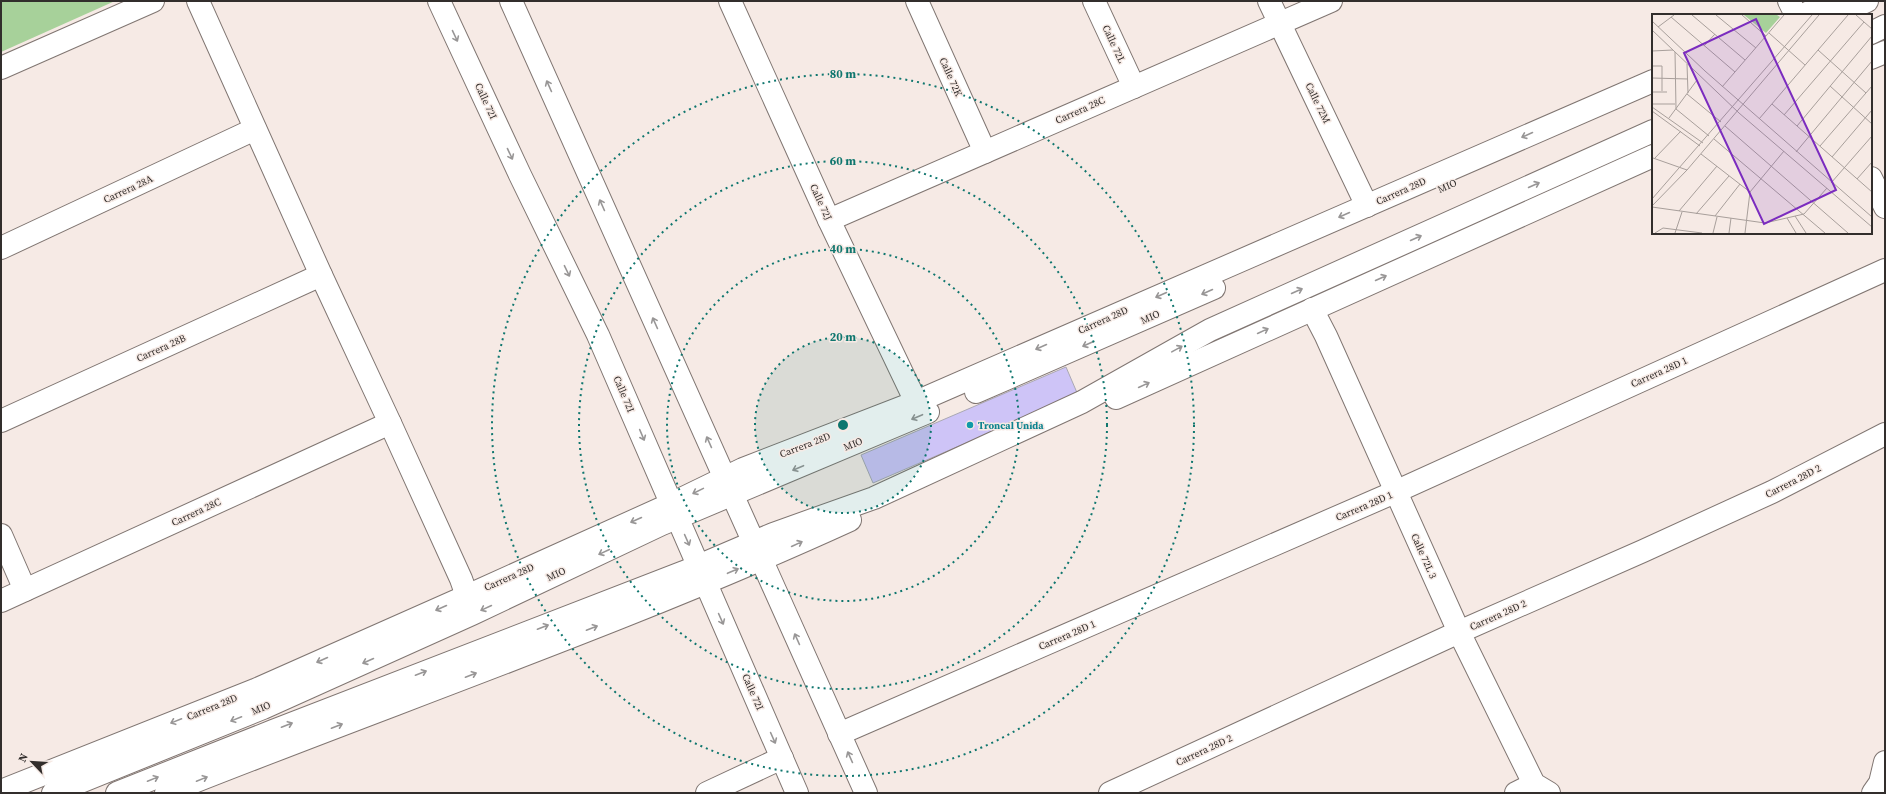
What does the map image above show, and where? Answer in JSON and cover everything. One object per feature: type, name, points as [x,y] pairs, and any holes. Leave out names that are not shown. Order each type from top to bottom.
[{"type":"street","points":[[1,68],[153,1]]},
{"type":"street","points":[[198,1],[321,275],[461,579],[467,596]]},
{"type":"street","name":"Calle 72I","points":[[439,1],[520,175],[598,335],[797,793]]},
{"type":"street","points":[[511,1],[866,793]]},
{"type":"street","name":"Calle 72J","points":[[730,1],[829,220],[916,402]]},
{"type":"street","name":"Calle 72K","points":[[917,1],[985,152]]},
{"type":"street","name":"Calle 72L","points":[[1094,1],[1134,87]]},
{"type":"street","name":"Calle 72M","points":[[1269,1],[1367,206]]},
{"type":"street","name":"Carrera 28C","points":[[829,220],[1331,1]]},
{"type":"street","points":[[1789,1],[1796,14]]},
{"type":"street","points":[[1806,14],[1833,1]]},
{"type":"street","points":[[1838,14],[1867,1]]},
{"type":"street","points":[[1872,32],[1885,26]]},
{"type":"street","points":[[1872,58],[1885,52]]},
{"type":"street","name":"Carrera 28D","points":[[1,791],[255,690],[467,596],[674,511],[916,402],[1652,81]]},
{"type":"street","name":"MIO","points":[[728,486],[1063,355],[1652,96]]},
{"type":"street","name":"Carrera 28A","points":[[1,248],[255,129]]},
{"type":"street","points":[[757,551],[1082,402],[1210,330],[1652,131]]},
{"type":"street","points":[[166,793],[702,575],[1312,309],[1652,156]]},
{"type":"street","points":[[1872,180],[1885,207]]},
{"type":"street","name":"Carrera 28D 1","points":[[839,734],[1396,492],[1885,270]]},
{"type":"street","name":"Carrera 28B","points":[[1,421],[321,275]]},
{"type":"street","name":"Calle 72L 3","points":[[1312,309],[1326,336],[1459,632],[1533,790]]},
{"type":"street","name":"Carrera 28C","points":[[1,601],[390,423]]},
{"type":"street","name":"Carrera 28D 2","points":[[1110,793],[1459,632],[1772,492],[1885,434]]},
{"type":"street","name":"MIO","points":[[53,793],[263,708],[472,614],[674,511]]},
{"type":"street","points":[[1,535],[25,590]]},
{"type":"street","points":[[117,793],[273,731],[702,575]]},
{"type":"street","points":[[708,793],[782,758]]},
{"type":"street","points":[[1879,786],[1885,762]]},
{"type":"green space","points":[[1,1],[115,1],[1,52]]},
{"type":"building","name":"Troncal Unida","points":[[1066,367],[1078,395],[873,483],[861,455]]},
{"type":"place","name":"Troncal Unida","points":[[970,425]]}]
